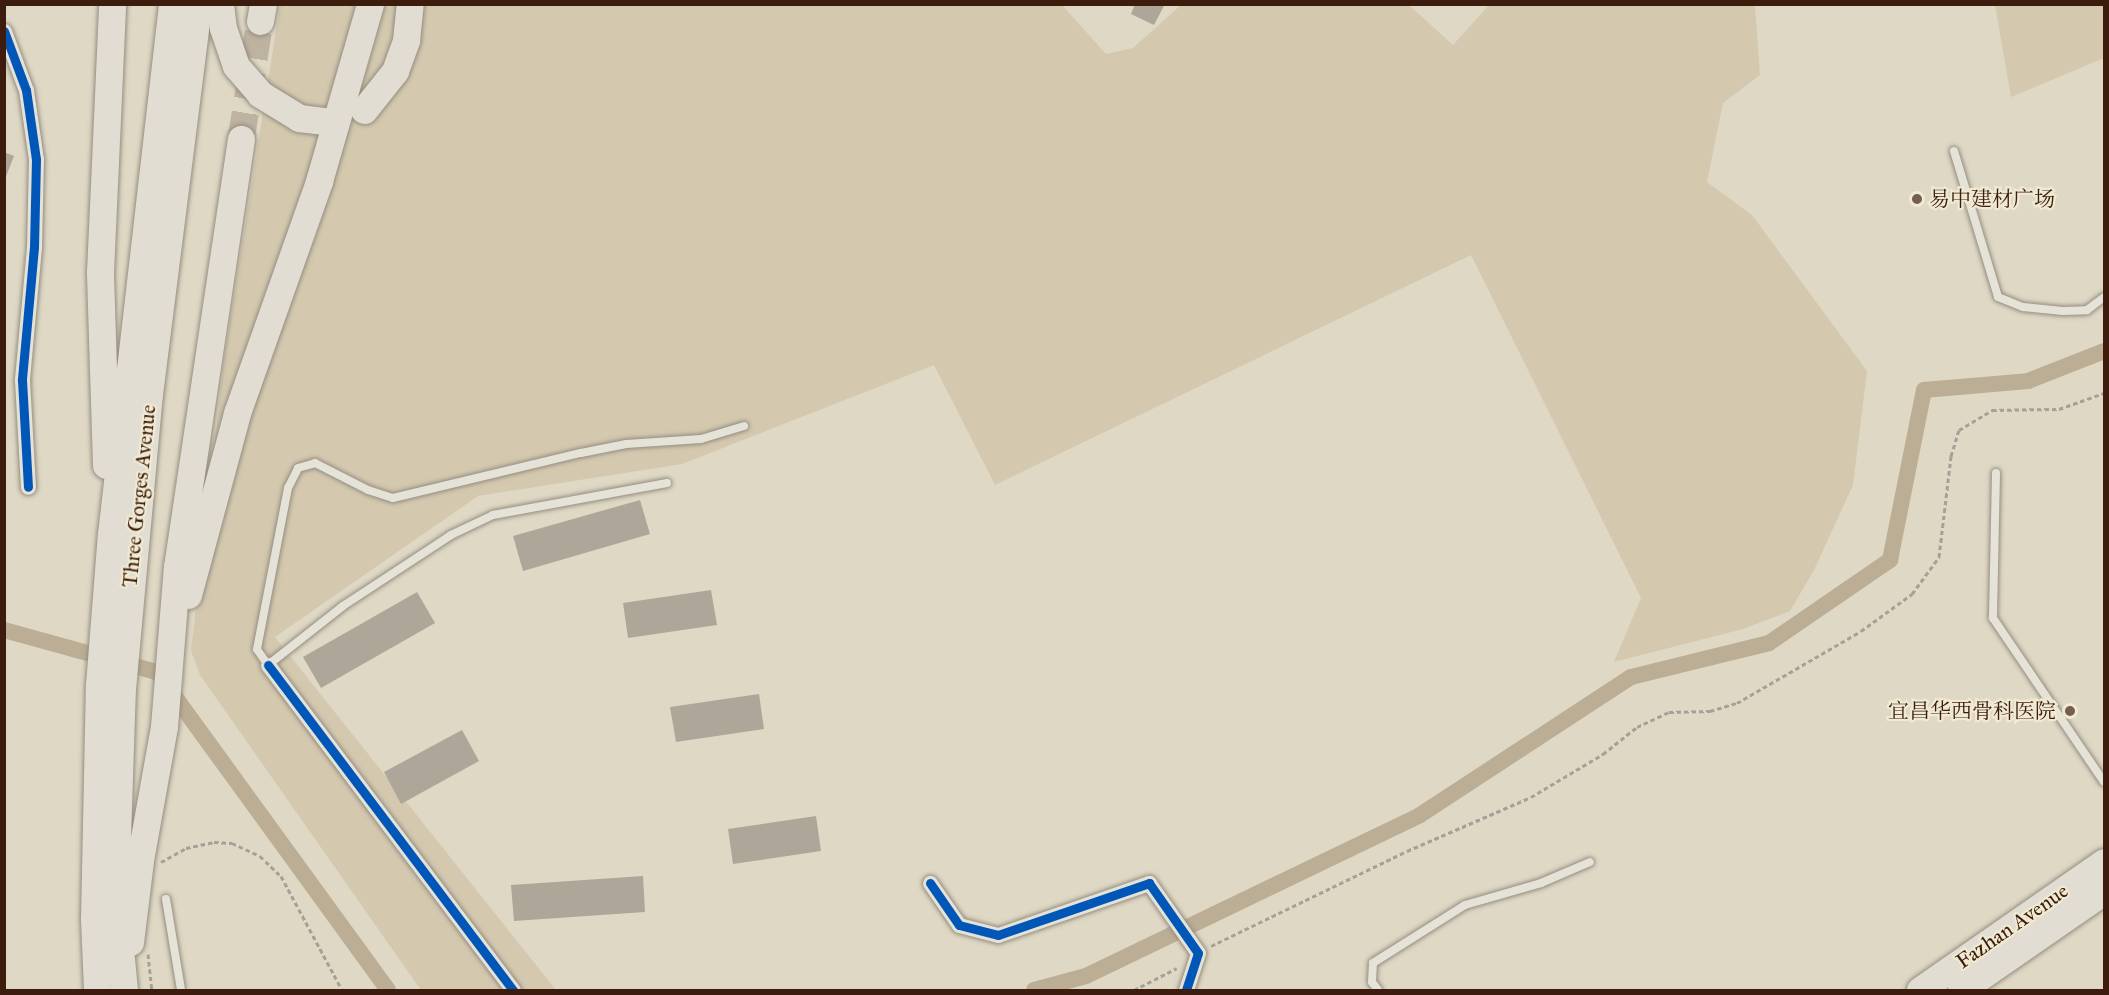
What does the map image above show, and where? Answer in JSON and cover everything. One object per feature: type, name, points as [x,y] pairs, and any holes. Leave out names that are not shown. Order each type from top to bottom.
[{"type":"highway","points":[[111,534],[102,402],[100,272],[112,4]]},
{"type":"highway","name":"Three Gorges Avenue","points":[[121,569],[111,534],[172,4]]},
{"type":"highway","name":"Three Gorges Avenue","points":[[97,990],[94,919],[110,687],[121,569],[149,394],[198,4]]},
{"type":"highway","points":[[220,4],[222,28],[236,66],[260,94],[299,118],[325,121]]},
{"type":"highway","points":[[364,110],[395,71],[406,40],[410,4]]},
{"type":"highway","points":[[169,672],[237,413],[319,181],[369,9]]},
{"type":"highway","points":[[125,990],[140,860],[164,727],[177,567],[241,139]]},
{"type":"highway","name":"Three Gorges Avenue","points":[[110,687],[115,897],[125,990]]},
{"type":"highway","name":"Fazhan Avenue","points":[[1920,990],[2104,862]]},
{"type":"highway","name":"Fazhan Avenue","points":[[1961,990],[2104,891]]},
{"type":"street","points":[[4,31],[26,90],[36,159],[34,246],[21,380],[28,488]]},
{"type":"street","points":[[268,665],[513,990]]},
{"type":"street","points":[[930,883],[959,925],[998,935],[1149,883],[1198,953],[1185,990]]},
{"type":"lane","points":[[1954,151],[1998,297],[2023,307],[2062,311],[2087,310],[2104,297]]},
{"type":"lane","points":[[667,483],[493,515],[451,535],[343,606],[268,665],[257,649],[288,488],[297,468],[315,463],[368,490],[393,498],[580,453],[626,444],[701,439],[744,426]]},
{"type":"lane","points":[[1996,473],[1993,618],[2104,782]]},
{"type":"lane","points":[[1378,990],[1372,981],[1373,963],[1465,905],[1541,884],[1590,862]]},
{"type":"lane","points":[[166,899],[181,990]]},
{"type":"path","points":[[1134,990],[1163,978],[1198,953],[1407,851],[1531,797],[1602,754],[1637,726],[1669,712],[1710,711],[1737,703],[1861,631],[1912,594],[1939,557],[1951,456],[1959,430],[1992,410],[2058,409],[2104,393]]},
{"type":"path","points":[[152,868],[186,848],[214,842],[232,843],[260,856],[281,876],[342,990]]},
{"type":"path","points":[[147,949],[152,990]]},
{"type":"shaded area","points":[[280,5],[1062,5],[1106,54],[1133,48],[1181,5],[1409,5],[1453,45],[1489,5],[1755,5],[1760,75],[1723,103],[1707,182],[1752,215],[1867,371],[1853,485],[1814,570],[1790,611],[1743,629],[1614,662],[1641,598],[1471,255],[995,485],[934,365],[682,464],[478,496],[275,637],[556,990],[421,990],[200,675],[191,651],[224,360]]},
{"type":"shaded area","points":[[1995,5],[2104,5],[2104,58],[2011,97]]},
{"type":"building","points":[[1135,4],[1165,4],[1154,25],[1131,14]]},
{"type":"building","points":[[4,152],[14,156],[5,179],[4,179]]},
{"type":"building","points":[[640,500],[650,534],[523,571],[513,536]]},
{"type":"building","points":[[711,590],[717,625],[628,638],[623,603]]},
{"type":"building","points":[[417,592],[435,623],[321,688],[303,657]]},
{"type":"building","points":[[759,694],[764,729],[676,742],[670,707]]},
{"type":"building","points":[[462,730],[479,761],[401,804],[384,772]]},
{"type":"building","points":[[816,816],[821,851],[733,864],[728,829]]},
{"type":"building","points":[[643,876],[645,912],[514,921],[511,885]]},
{"type":"waterway","points":[[1034,990],[1086,976],[1420,815],[1631,677],[1769,643],[1890,560],[1924,390],[2028,381],[2104,351]]},
{"type":"waterway","points":[[4,630],[157,672],[388,990]]},
{"type":"tunnel","points":[[241,139],[260,21]]},
{"type":"cycle path","points":[[4,31],[26,90],[36,159],[34,247],[22,380],[28,487]]},
{"type":"cycle path","points":[[268,665],[513,990]]},
{"type":"cycle path","points":[[930,883],[959,925],[998,935],[1149,883],[1198,953],[1186,990]]},
{"type":"place","name":"易中建材广场","points":[[1917,199]]},
{"type":"place","name":"宜昌华西骨科医院","points":[[2070,711]]}]
